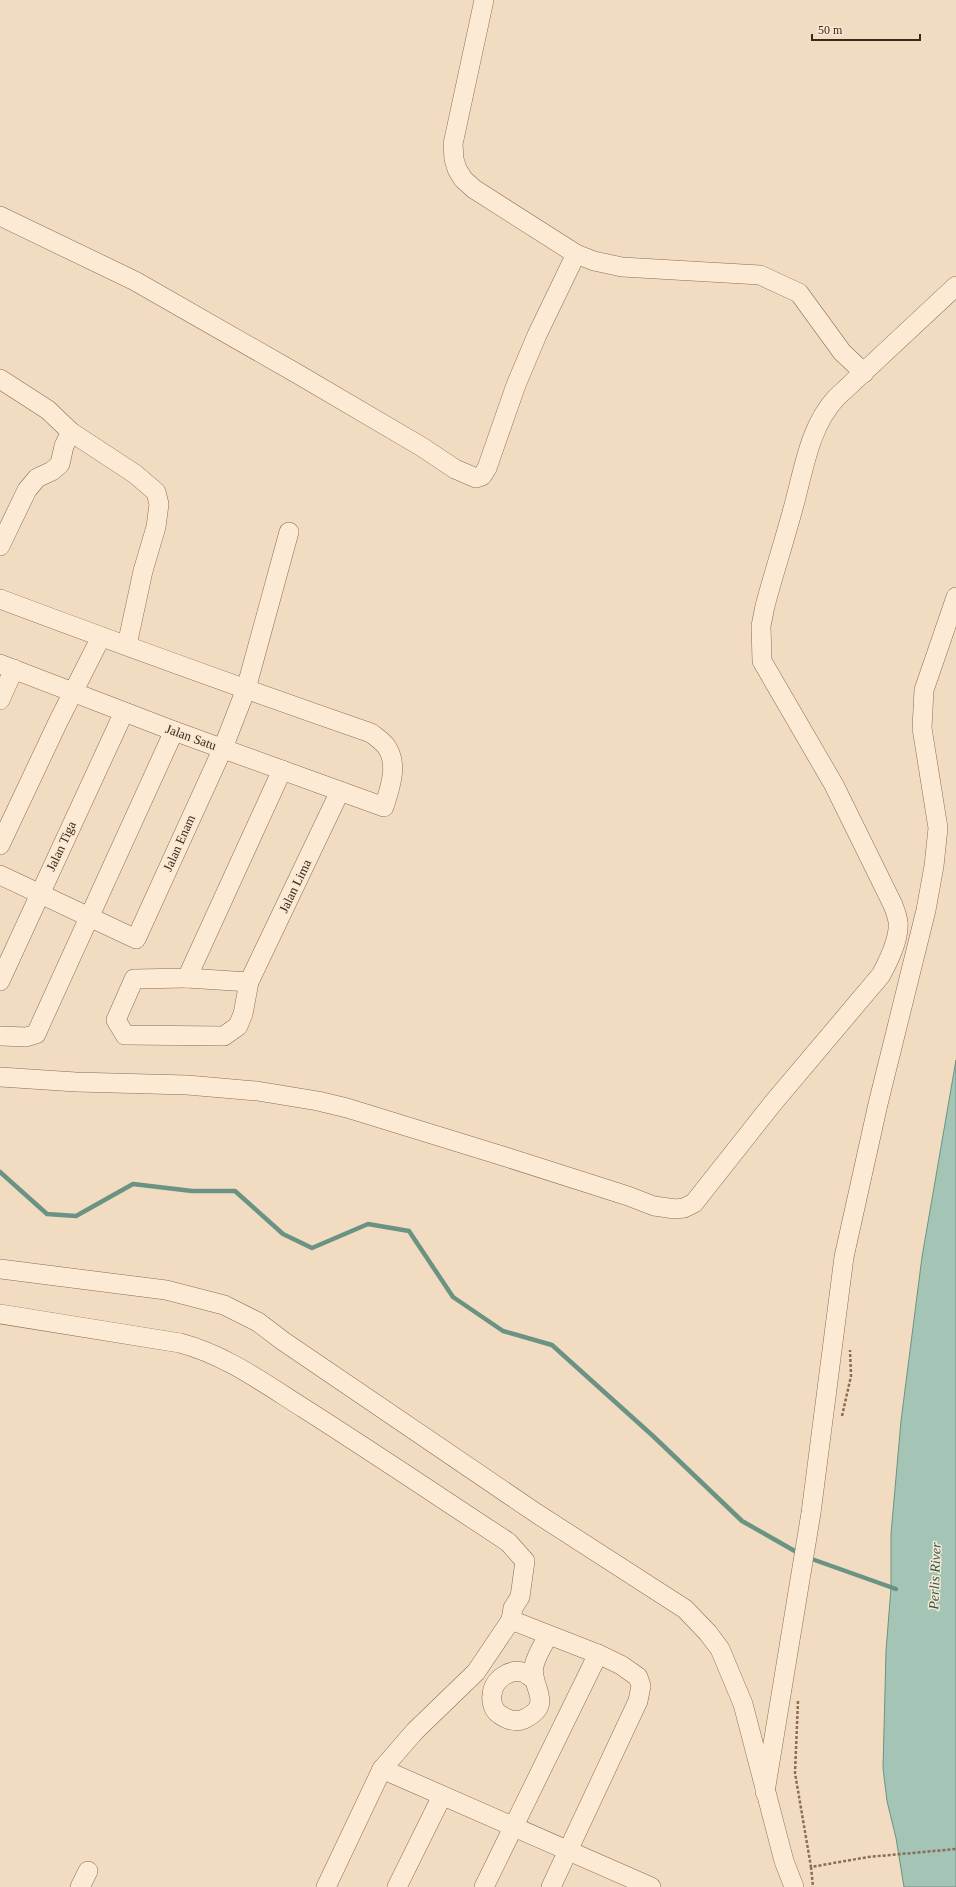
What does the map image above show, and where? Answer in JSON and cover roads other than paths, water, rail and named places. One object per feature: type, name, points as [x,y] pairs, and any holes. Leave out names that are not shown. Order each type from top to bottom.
[{"type":"street","points":[[484,0],[453,144],[454,159],[457,169],[463,179],[474,189],[576,254],[594,261],[622,267],[760,275],[799,293],[842,352],[864,373]]},
{"type":"street","points":[[0,216],[135,281],[422,447],[455,469],[476,478],[482,476],[487,468],[516,385],[537,335],[576,254]]},
{"type":"street","points":[[0,1077],[76,1082],[187,1085],[257,1091],[318,1101],[347,1108],[498,1154],[628,1196],[654,1206],[675,1209],[694,1203],[773,1103],[881,974],[887,964],[896,937],[898,921],[893,905],[834,785],[762,661],[760,649],[761,626],[765,606],[808,452],[819,421],[827,407],[956,286]]},
{"type":"street","points":[[0,379],[48,410],[71,432],[135,474],[156,492],[159,504],[156,527],[127,645]]},
{"type":"street","points":[[0,546],[27,490],[37,478],[52,471],[60,464],[64,446],[71,432]]},
{"type":"street","name":"Jalan Enam","points":[[89,918],[136,939],[223,748],[246,689],[289,532]]},
{"type":"street","points":[[765,1792],[811,1513],[844,1258],[878,1104],[926,910],[934,866],[938,828],[922,728],[923,701],[924,690],[956,598]]},
{"type":"street","points":[[0,599],[100,637],[127,645],[246,689]]},
{"type":"street","points":[[0,845],[100,637]]},
{"type":"street","points":[[0,700],[7,667]]},
{"type":"street","name":"Jalan Satu","points":[[7,667],[174,731],[384,807],[393,778],[391,761],[386,746],[371,733],[246,689]]},
{"type":"street","name":"Jalan Tiga","points":[[0,982],[39,894],[124,712]]},
{"type":"street","points":[[0,1036],[26,1037],[36,1034],[174,731]]},
{"type":"street","points":[[186,978],[282,770]]},
{"type":"street","name":"Jalan Lima","points":[[249,982],[340,791]]},
{"type":"street","points":[[0,875],[89,918]]},
{"type":"street","points":[[186,978],[249,982],[243,1014],[238,1026],[224,1036],[125,1036],[116,1020],[134,979],[186,978]]},
{"type":"street","points":[[0,1269],[166,1290],[224,1305],[258,1322],[283,1341],[536,1513],[685,1609],[708,1633],[720,1649],[743,1704],[784,1861],[794,1887]]},
{"type":"street","points":[[0,1314],[180,1343],[202,1349],[232,1364],[360,1444],[508,1542],[525,1561],[520,1597],[512,1614],[476,1672],[416,1731],[382,1769],[326,1887]]},
{"type":"street","points":[[512,1614],[543,1633],[598,1654],[633,1672],[638,1676],[641,1686],[638,1700],[551,1887]]},
{"type":"street","points":[[543,1633],[534,1667],[535,1680],[540,1692],[539,1705],[532,1716],[520,1721],[507,1720],[497,1712],[491,1701],[492,1688],[500,1678],[522,1665],[543,1633]]},
{"type":"street","points":[[484,1887],[598,1654]]},
{"type":"street","points":[[512,1672],[524,1673],[535,1680]]},
{"type":"street","points":[[382,1769],[651,1887]]},
{"type":"street","points":[[397,1887],[442,1796]]},
{"type":"water","name":"Perlis River","points":[[956,1060],[956,1887],[904,1887],[896,1838],[887,1801],[883,1768],[886,1651],[891,1588],[891,1534],[901,1421],[922,1257]]},
{"type":"waterway","points":[[0,1172],[47,1214],[76,1216],[133,1184],[192,1191],[235,1191],[283,1234],[312,1248],[368,1224],[409,1231],[453,1297],[503,1331],[552,1345],[653,1436],[742,1521],[800,1554]]},
{"type":"waterway","points":[[809,1558],[896,1589]]}]
